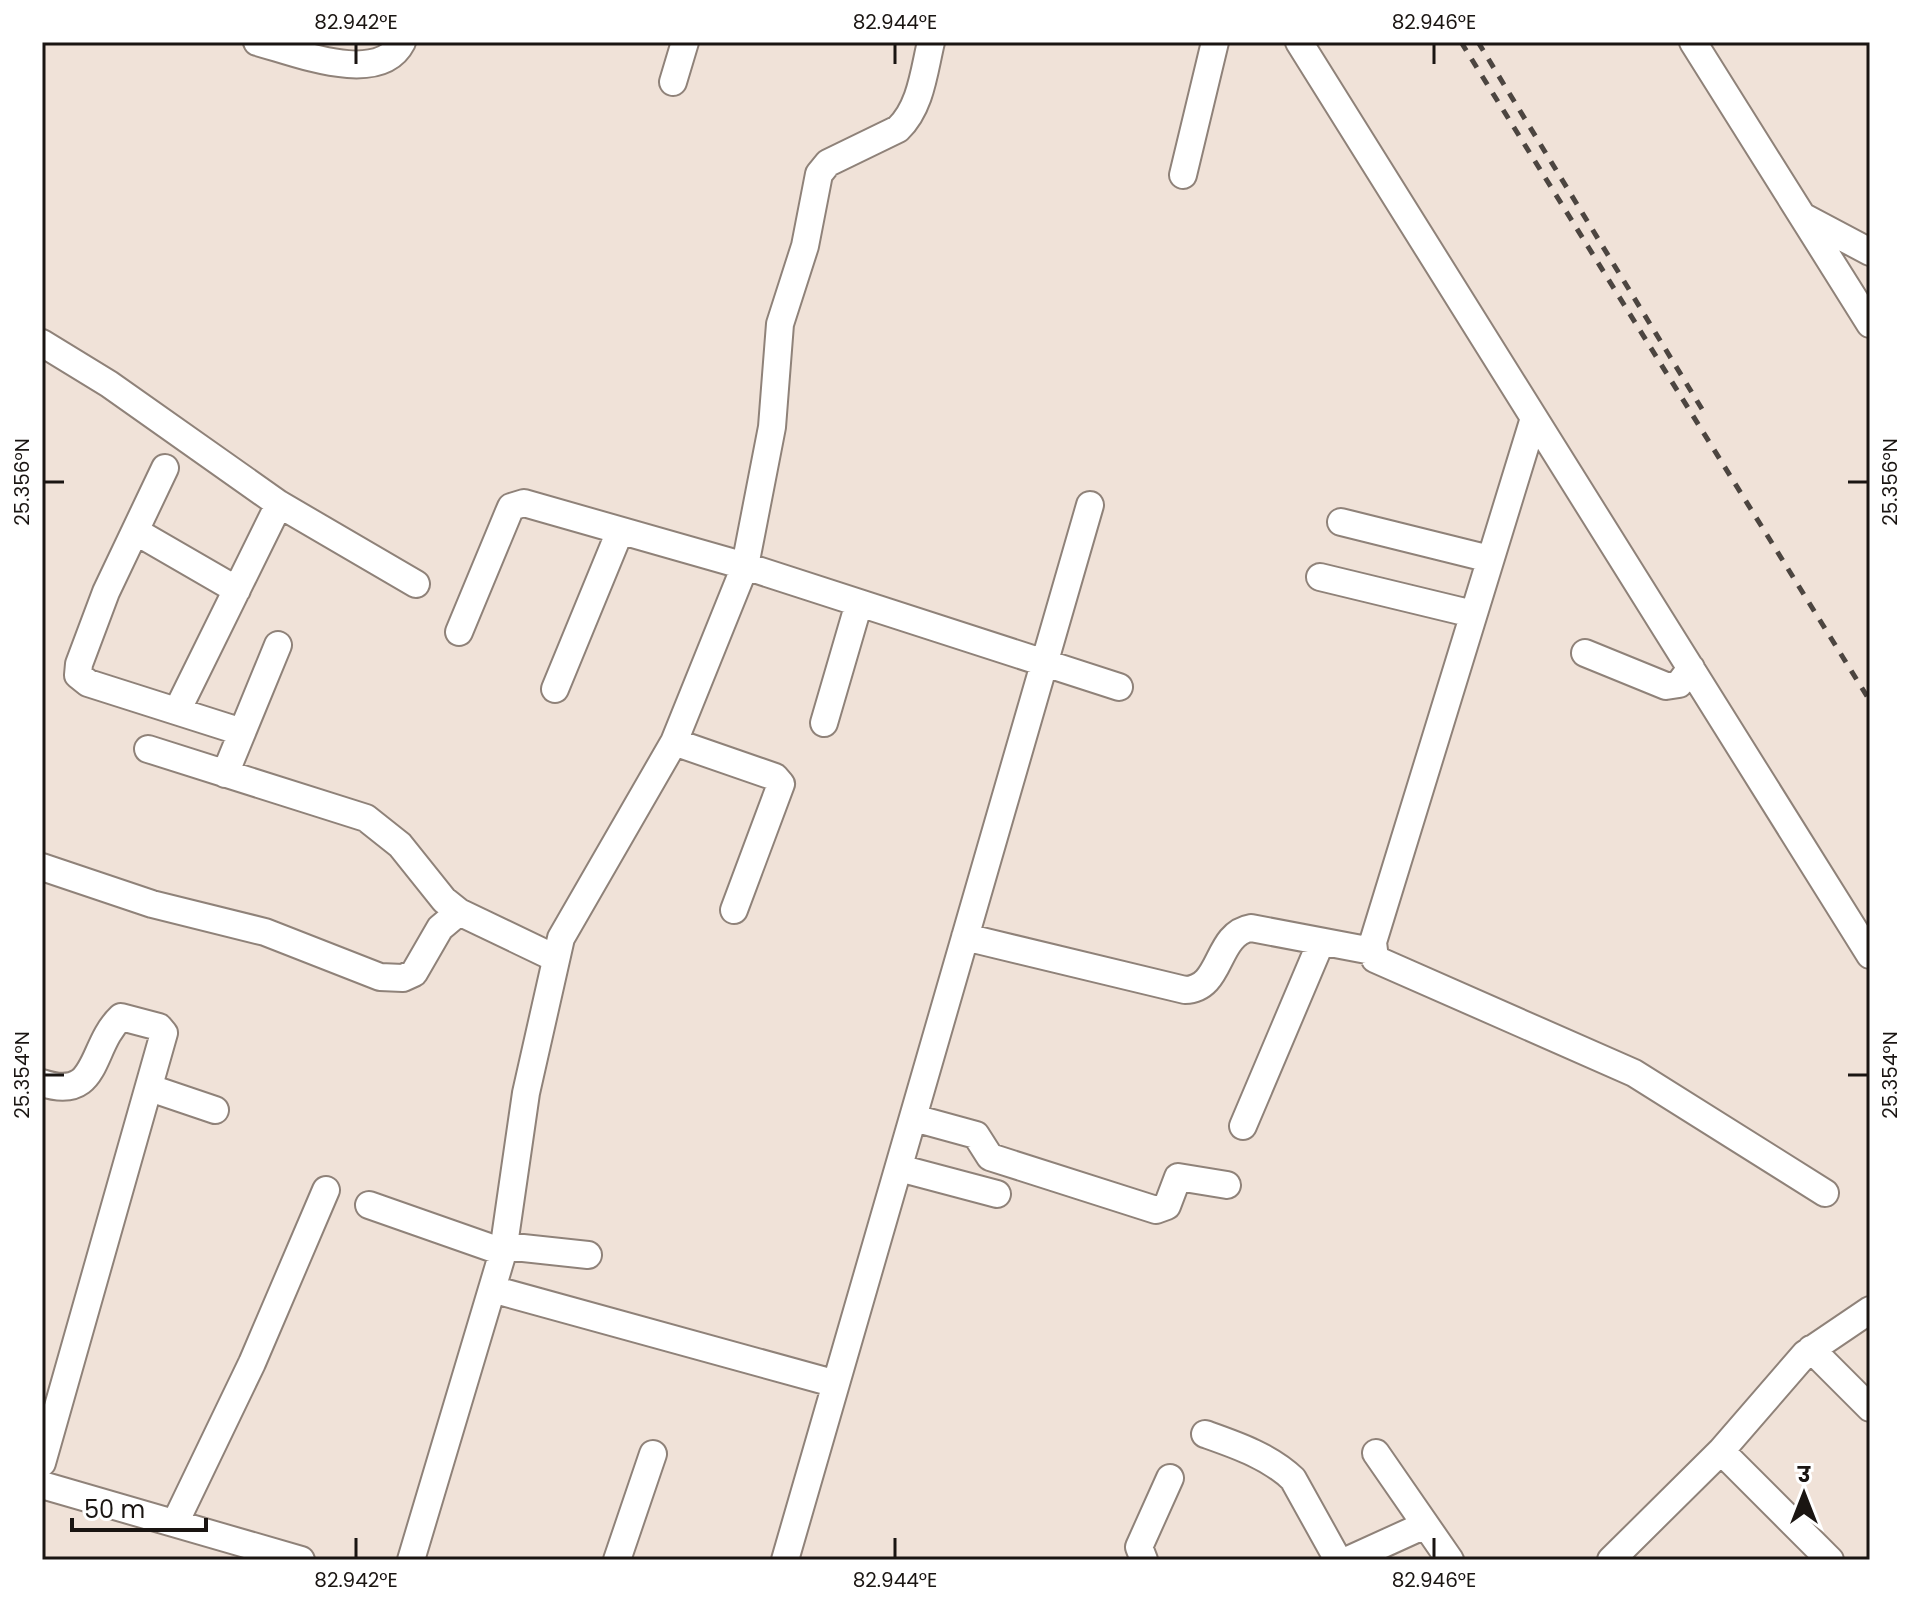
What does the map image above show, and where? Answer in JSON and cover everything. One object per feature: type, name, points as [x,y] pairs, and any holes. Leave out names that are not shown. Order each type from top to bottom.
[{"type":"street","points":[[257,42],[354,64],[381,63],[397,52],[402,42]]},
{"type":"street","points":[[673,82],[685,42]]},
{"type":"street","points":[[411,1560],[504,1249],[526,1093],[561,938],[674,742],[745,566],[772,427],[780,324],[805,246],[819,174],[828,163],[898,129],[907,120],[920,91],[931,42]]},
{"type":"street","points":[[1183,175],[1215,42]]},
{"type":"street","points":[[1299,42],[1870,955]]},
{"type":"street","points":[[1693,42],[1870,324]]},
{"type":"street","points":[[1801,215],[1870,252]]},
{"type":"street","points":[[42,343],[109,384],[279,504],[416,584]]},
{"type":"street","points":[[1372,951],[1534,418]]},
{"type":"street","points":[[165,468],[106,592],[79,664],[78,675],[88,683],[242,732]]},
{"type":"street","points":[[459,632],[511,507],[524,503],[745,566],[1119,687]]},
{"type":"street","points":[[177,711],[279,504]]},
{"type":"street","points":[[785,1560],[833,1383],[914,1118],[1042,663],[1090,505]]},
{"type":"street","points":[[1341,522],[1490,559]]},
{"type":"street","points":[[135,531],[237,590]]},
{"type":"street","points":[[555,689],[620,531]]},
{"type":"street","points":[[1320,577],[1473,614]]},
{"type":"street","points":[[824,723],[859,603]]},
{"type":"street","points":[[225,774],[278,645]]},
{"type":"street","points":[[1585,653],[1666,686],[1679,684],[1691,668]]},
{"type":"street","points":[[674,742],[775,777],[781,784],[734,910]]},
{"type":"street","points":[[148,749],[366,818],[400,845],[444,900],[459,912],[555,958]]},
{"type":"street","points":[[42,867],[152,904],[265,932],[392,979],[414,973],[440,928],[459,912]]},
{"type":"street","points":[[965,937],[1185,990],[1198,990],[1207,982],[1231,936],[1240,929],[1251,928],[1372,951],[1381,964],[1634,1073],[1825,1193]]},
{"type":"street","points":[[1243,1126],[1321,942]]},
{"type":"street","points":[[42,1083],[65,1089],[80,1083],[116,1021],[129,1017],[159,1027],[164,1033],[42,1463]]},
{"type":"street","points":[[150,1088],[215,1110]]},
{"type":"street","points":[[914,1118],[976,1135],[990,1157],[1156,1210],[1167,1206],[1178,1177],[1227,1185]]},
{"type":"street","points":[[899,1168],[997,1194]]},
{"type":"street","points":[[175,1523],[252,1363],[326,1190]]},
{"type":"street","points":[[369,1205],[504,1249],[588,1255]]},
{"type":"street","points":[[492,1289],[833,1383]]},
{"type":"street","points":[[1611,1560],[1721,1451],[1811,1349],[1870,1310]]},
{"type":"street","points":[[1811,1349],[1870,1408]]},
{"type":"street","points":[[1205,1434],[1241,1447],[1293,1479],[1338,1560]]},
{"type":"street","points":[[1721,1451],[1830,1560]]},
{"type":"street","points":[[1376,1453],[1450,1560]]},
{"type":"street","points":[[617,1560],[653,1454]]},
{"type":"street","points":[[1144,1560],[1139,1547],[1170,1478]]},
{"type":"street","points":[[42,1485],[301,1560]]},
{"type":"street","points":[[1348,1560],[1425,1525]]},
{"type":"railway","points":[[1461,42],[1870,701]]},
{"type":"railway","points":[[1478,42],[1705,414]]}]
